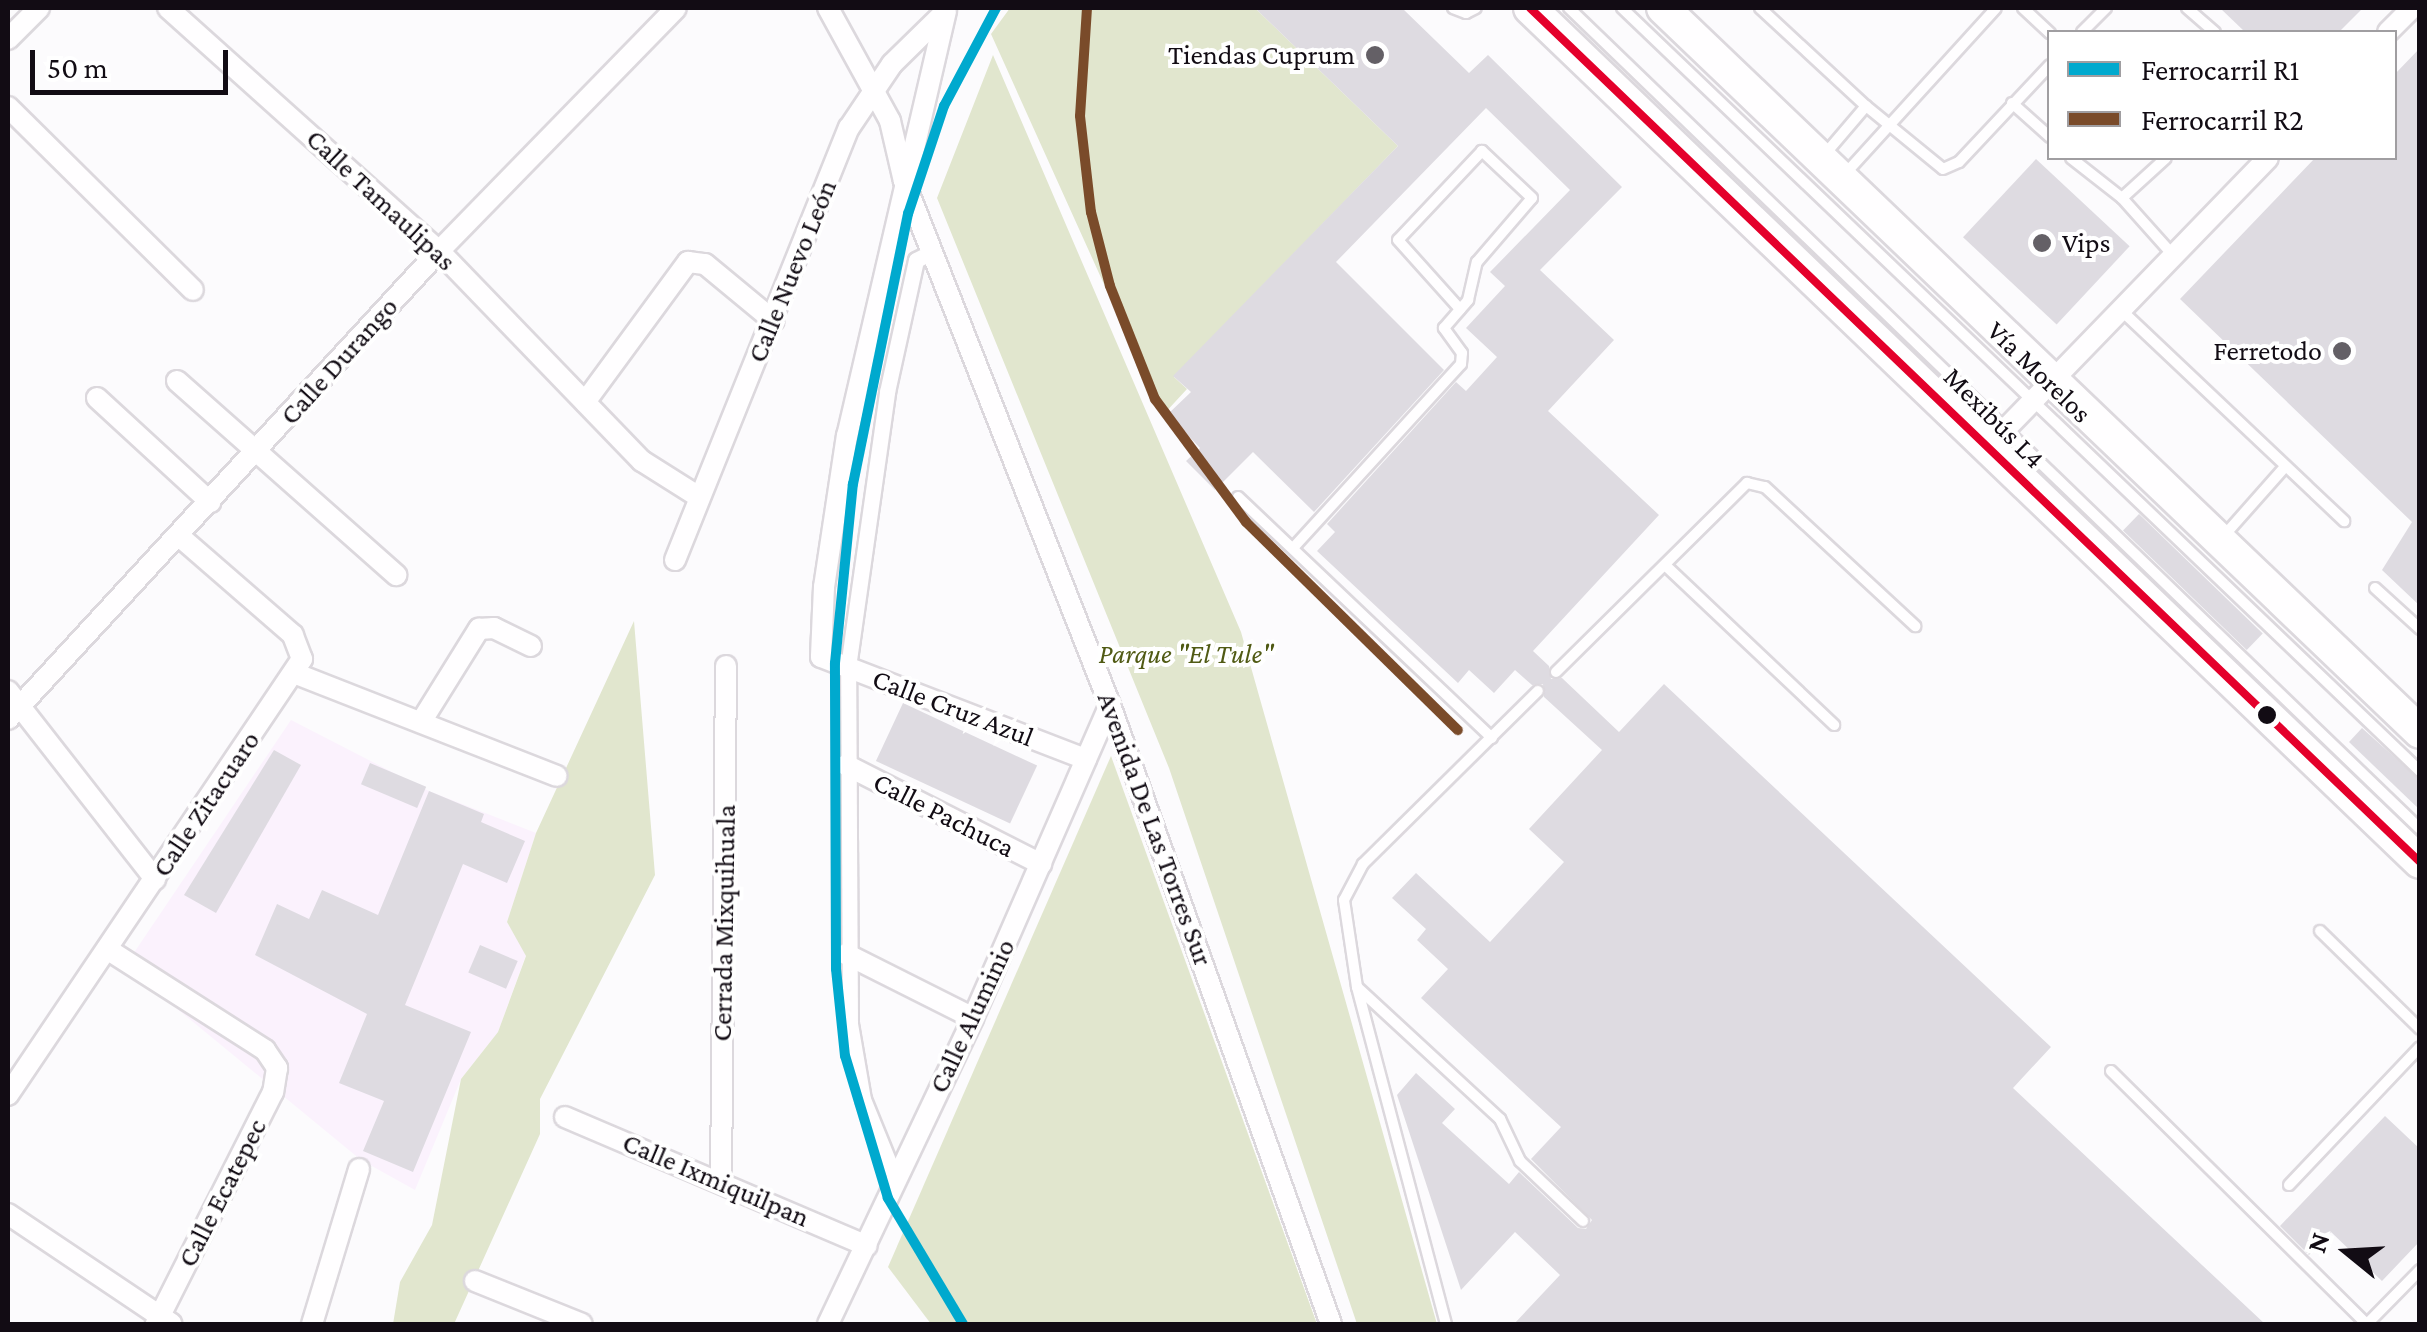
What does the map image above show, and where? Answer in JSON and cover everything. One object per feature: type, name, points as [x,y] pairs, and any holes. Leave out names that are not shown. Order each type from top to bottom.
[{"type":"main road","points":[[1530,8],[1996,439],[2420,862]]},
{"type":"main road","name":"Vía Morelos","points":[[1675,11],[2041,392],[2218,542],[2420,732]]},
{"type":"street","points":[[8,39],[39,8]]},
{"type":"street","name":"Calle Tamaulipas","points":[[168,8],[439,252],[660,476],[699,497]]},
{"type":"street","name":"Calle Durango","points":[[12,705],[210,502],[439,252],[676,8]]},
{"type":"street","name":"Avenida De Las Torres Sur","points":[[828,8],[875,86],[904,181],[1110,704],[1330,1324]]},
{"type":"street","points":[[2390,30],[2412,8]]},
{"type":"street","points":[[904,181],[947,9]]},
{"type":"street","name":"Calle Nuevo León","points":[[674,560],[849,128],[875,86],[947,9]]},
{"type":"street","points":[[8,107],[192,290]]},
{"type":"street","points":[[1996,439],[2266,160]]},
{"type":"street","name":"Calle Cruz Azul","points":[[904,181],[847,435],[824,586],[820,657],[1086,759]]},
{"type":"street","points":[[896,1180],[863,1099],[846,954],[848,668],[890,374],[916,260],[932,252]]},
{"type":"street","points":[[585,402],[688,262],[704,264],[774,321]]},
{"type":"street","points":[[177,381],[396,575]]},
{"type":"street","points":[[97,398],[210,502]]},
{"type":"street","points":[[178,535],[298,640],[302,659],[294,673],[558,776]]},
{"type":"street","points":[[421,722],[479,630],[494,628],[532,646]]},
{"type":"street","name":"Cerrada Mixquihuala","points":[[721,1180],[726,666]]},
{"type":"street","name":"Calle Zitacuaro","points":[[8,1095],[294,673]]},
{"type":"street","name":"Calle Aluminio","points":[[828,1324],[973,1018],[1110,704]]},
{"type":"street","points":[[12,705],[156,878]]},
{"type":"street","name":"Calle Pachuca","points":[[846,764],[1042,864]]},
{"type":"street","name":"Calle Ecatepec","points":[[107,949],[274,1058],[273,1092],[163,1322]]},
{"type":"street","points":[[846,954],[973,1018]]},
{"type":"street","name":"Calle Ixmiquilpan","points":[[565,1116],[867,1246]]},
{"type":"street","points":[[312,1324],[359,1169]]},
{"type":"street","points":[[8,1214],[163,1322]]},
{"type":"street","points":[[475,1281],[582,1324]]},
{"type":"lane","points":[[1453,8],[1466,13],[1476,8]]},
{"type":"lane","name":"Mexibús L4","points":[[1569,8],[1996,439],[2420,829]]},
{"type":"lane","name":"Mexibús L4","points":[[1622,8],[2041,392],[2420,772]]},
{"type":"lane","points":[[1760,8],[1887,125],[1943,169],[1959,162],[2047,67]]},
{"type":"lane","points":[[1830,169],[1887,125],[1996,8]]},
{"type":"lane","points":[[2023,8],[2047,31]]},
{"type":"lane","points":[[2084,30],[2106,8]]},
{"type":"lane","points":[[2187,8],[2213,30]]},
{"type":"lane","points":[[2012,103],[2047,134]]},
{"type":"lane","points":[[1830,169],[1866,106]]},
{"type":"lane","points":[[1292,548],[1458,369],[1462,352],[1444,331],[1460,309],[1477,262],[1532,198],[1482,151],[1398,240],[1460,309]]},
{"type":"lane","points":[[2074,160],[2122,198],[2173,255]]},
{"type":"lane","points":[[2122,198],[2164,160]]},
{"type":"lane","points":[[2122,311],[2344,521]]},
{"type":"lane","points":[[2218,542],[2284,468]]},
{"type":"lane","points":[[1556,672],[1740,486],[1753,482],[1916,626]]},
{"type":"lane","points":[[1238,497],[1492,738]]},
{"type":"lane","points":[[1664,565],[1834,725]]},
{"type":"lane","points":[[2375,588],[2420,629]]},
{"type":"lane","points":[[1446,1324],[1357,986],[1342,914],[1350,883],[1538,691]]},
{"type":"lane","points":[[2320,932],[2420,1029]]},
{"type":"lane","points":[[1357,986],[1500,1119],[1520,1161],[1582,1221]]},
{"type":"lane","points":[[2290,1185],[2420,1046]]},
{"type":"lane","points":[[2111,1071],[2367,1324],[2420,1270]]},
{"type":"shaded area","points":[[291,720],[429,791],[536,833],[507,922],[526,955],[498,1032],[461,1079],[415,1190],[361,1160],[125,966]]},
{"type":"green space","points":[[1010,8],[1255,8],[1398,146],[1174,377],[1187,389],[1163,415],[991,34]]},
{"type":"green space","name":"Parque \"El Tule\"","points":[[993,55],[1241,632],[1437,1324],[1357,1324],[1169,768],[937,198]]},
{"type":"green space","points":[[634,621],[655,875],[540,1099],[540,1134],[454,1324],[393,1324],[400,1282],[432,1225],[461,1079],[498,1032],[526,956],[507,922],[536,833]]},
{"type":"green space","points":[[1111,756],[1317,1324],[931,1324],[888,1267]]},
{"type":"building","points":[[1255,8],[1402,8],[1469,73],[1488,55],[1622,187],[1540,270],[1614,340],[1548,411],[1659,515],[1533,651],[1549,666],[1551,679],[1562,678],[1619,732],[1664,684],[2051,1047],[2013,1088],[2265,1324],[1514,1324],[1560,1275],[1515,1232],[1461,1290],[1397,1095],[1416,1073],[1455,1109],[1442,1123],[1509,1184],[1519,1172],[1578,1228],[1586,1229],[1592,1220],[1531,1159],[1561,1127],[1421,998],[1448,969],[1417,940],[1426,929],[1392,898],[1416,873],[1490,942],[1564,862],[1529,829],[1602,750],[1544,697],[1543,684],[1532,685],[1515,670],[1494,693],[1469,670],[1458,683],[1317,551],[1335,532],[1327,524],[1456,382],[1466,391],[1497,357],[1466,328],[1505,286],[1490,272],[1570,190],[1486,108],[1336,262],[1444,370],[1314,512],[1253,452],[1215,490],[1186,461],[1200,448],[1168,414],[1191,392],[1173,376],[1398,146]]},
{"type":"building","points":[[2220,8],[2363,8],[2341,30],[2243,30]]},
{"type":"building","points":[[2420,48],[2420,606],[2382,570],[2412,522],[2180,299],[2313,160],[2397,160],[2397,72]]},
{"type":"building","points":[[2036,159],[2130,246],[2057,325],[1963,237]]},
{"type":"building","points":[[2139,514],[2263,633],[2247,650],[2123,531]]},
{"type":"building","points":[[903,703],[1037,766],[1010,824],[876,761]]},
{"type":"building","points":[[2362,728],[2420,780],[2420,810],[2349,742]]},
{"type":"building","points":[[274,750],[301,765],[216,913],[184,895]]},
{"type":"building","points":[[370,763],[426,787],[417,808],[361,784]]},
{"type":"building","points":[[429,791],[484,814],[481,822],[525,841],[507,883],[463,864],[405,1005],[471,1032],[413,1172],[363,1151],[384,1101],[339,1083],[367,1014],[255,955],[277,904],[309,919],[322,890],[378,915]]},
{"type":"building","points":[[480,945],[518,961],[506,989],[468,973]]},
{"type":"building","points":[[2385,1116],[2420,1149],[2420,1241],[2382,1281],[2331,1232],[2309,1255],[2280,1226]]},
{"type":"rail line","name":"R1","points":[[963,1324],[888,1198],[845,1056],[836,969],[835,663],[853,484],[908,214],[944,106],[996,8]]},
{"type":"rail line","name":"R2","points":[[1087,8],[1080,116],[1091,212],[1110,286],[1155,399],[1246,522],[1458,730]]},
{"type":"transit line","points":[[1530,8],[2420,862]]},
{"type":"place","name":"Tiendas Cuprum","points":[[1375,55]]},
{"type":"place","name":"Vips","points":[[2042,243]]},
{"type":"place","name":"Ferretodo","points":[[2342,351]]}]
